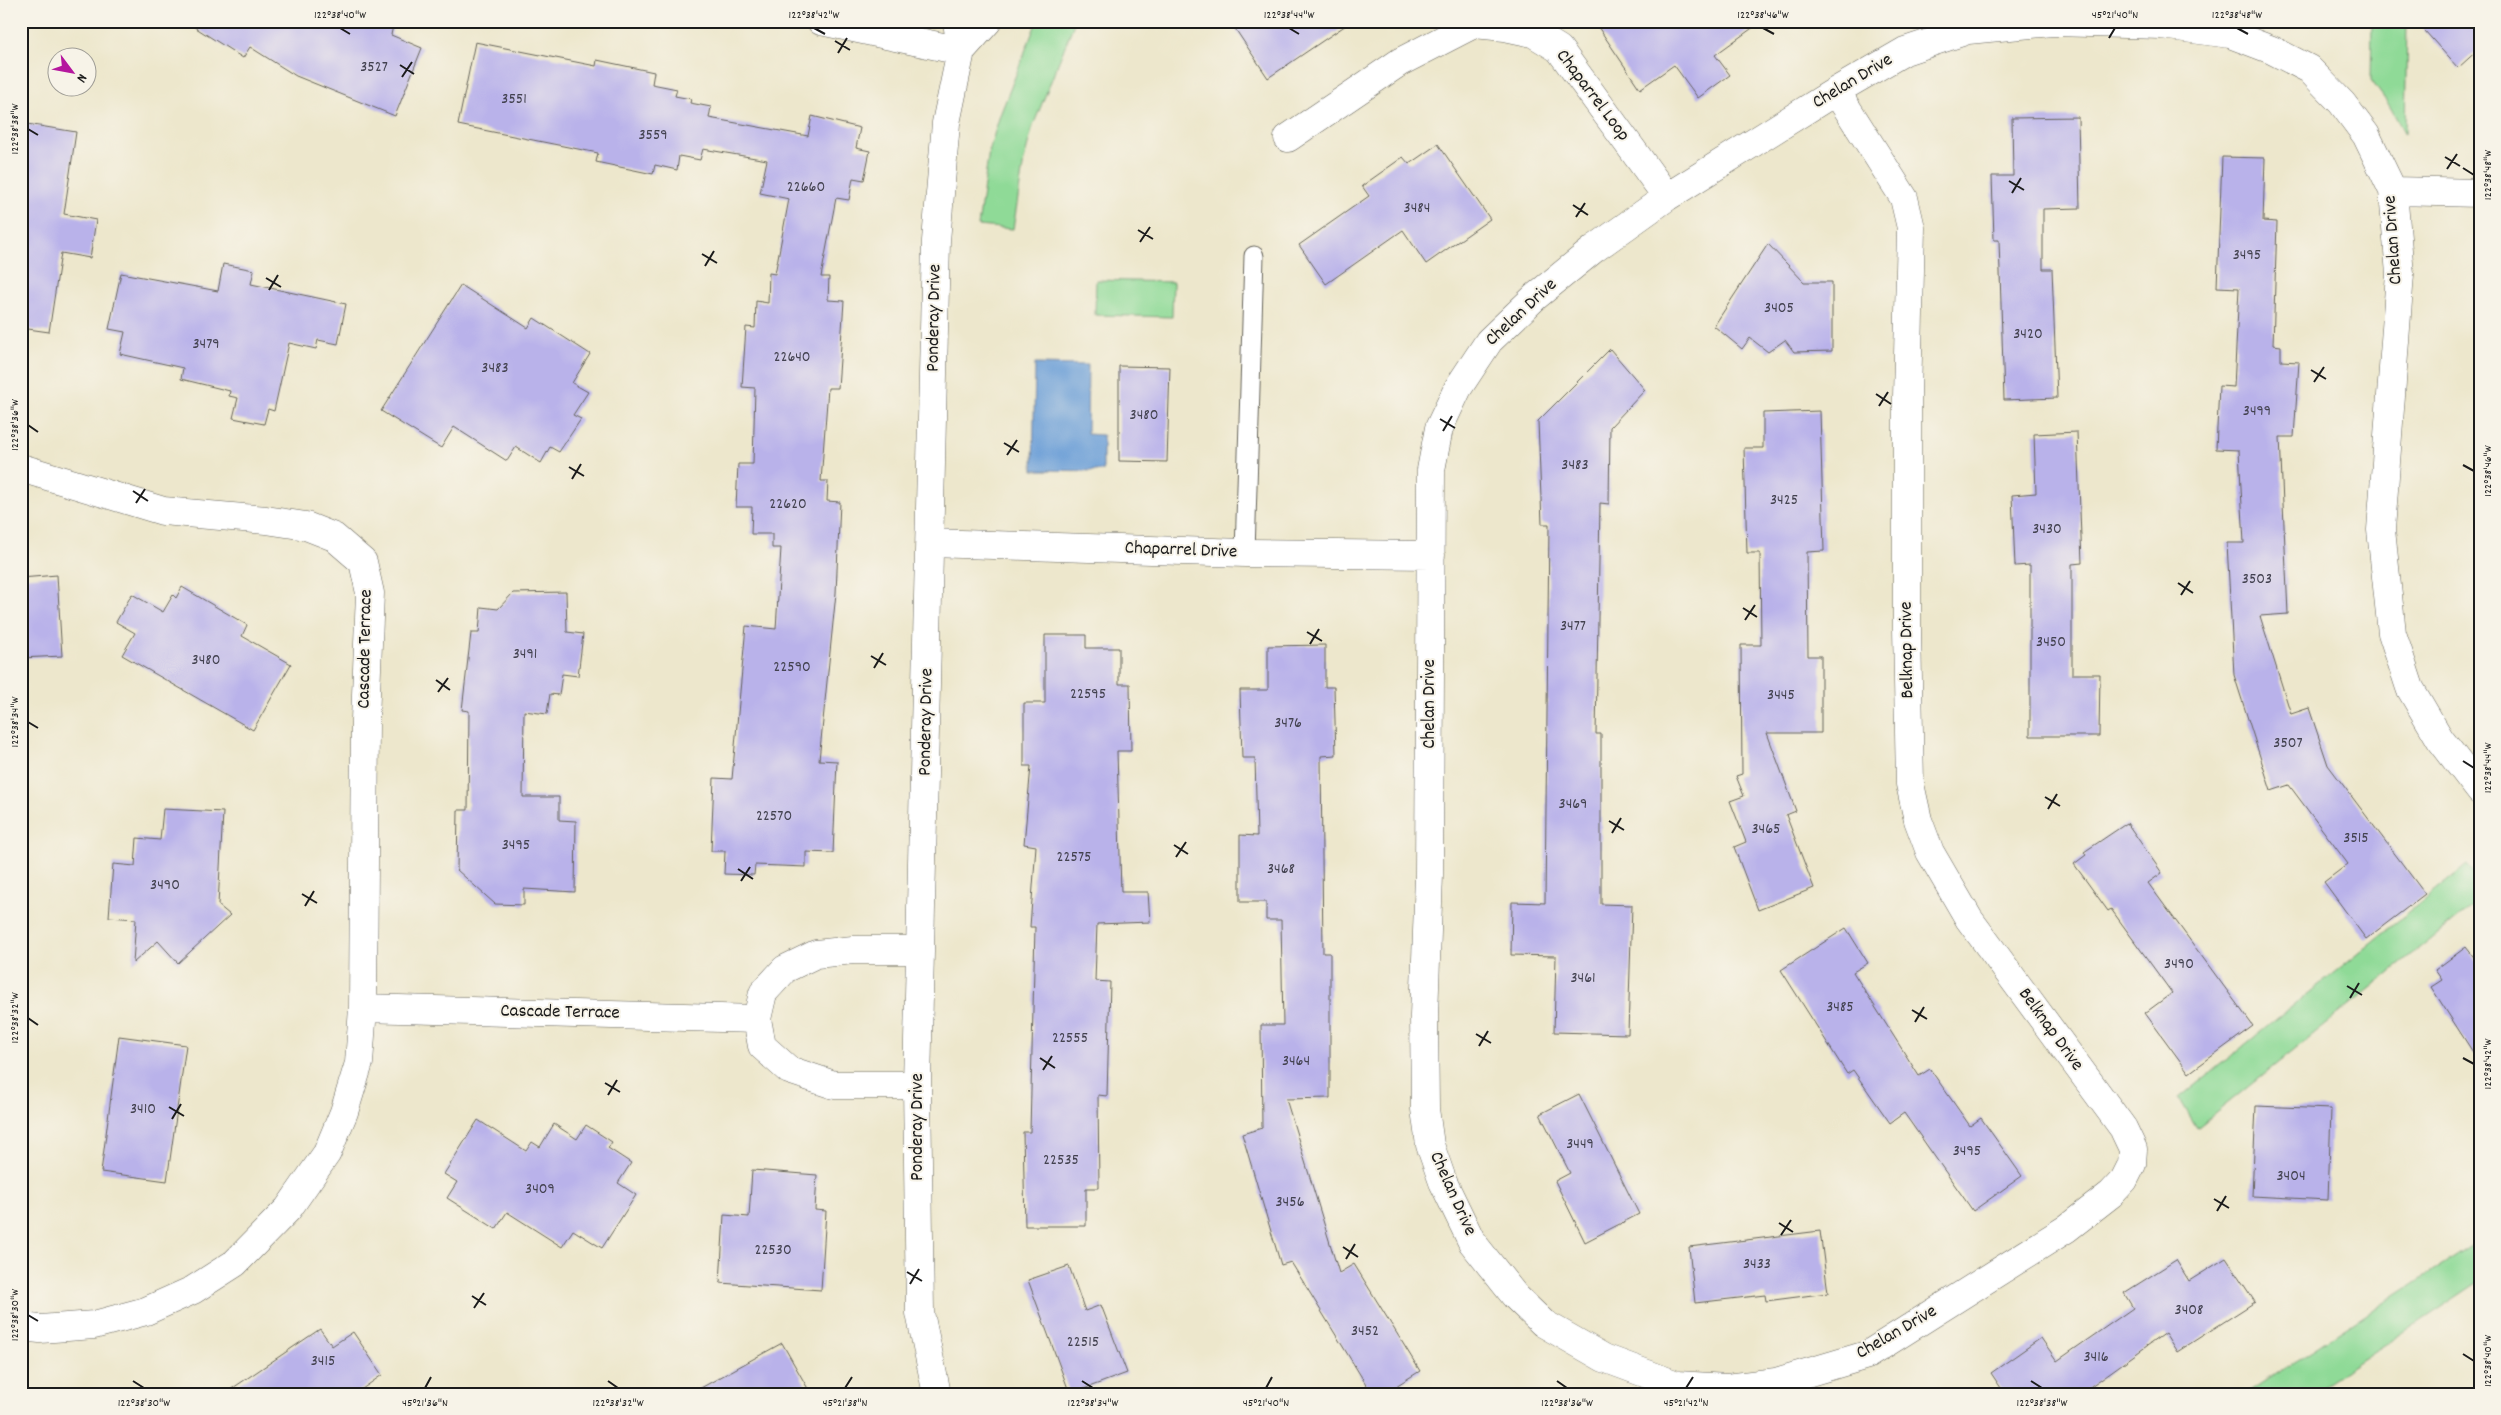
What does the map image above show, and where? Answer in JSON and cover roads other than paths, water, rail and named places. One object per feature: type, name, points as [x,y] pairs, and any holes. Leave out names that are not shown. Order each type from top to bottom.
[{"type":"street","points":[[821,21],[960,51],[988,21]]},
{"type":"street","name":"Ponderay Drive","points":[[937,1394],[920,1313],[917,1085],[936,241],[946,124],[960,51],[957,21]]},
{"type":"street","name":"Chelan Drive","points":[[2132,1164],[2124,1180],[2112,1194],[2084,1215],[1867,1355],[1776,1382],[1727,1388],[1676,1385],[1604,1358],[1543,1323],[1515,1296],[1472,1242],[1443,1182],[1430,1145],[1425,1108],[1424,1016],[1428,875],[1431,470],[1439,428],[1458,388],[1489,341],[1535,297],[1594,249],[1667,198],[1836,91],[1905,51],[1968,30],[2053,22],[2162,25],[2230,34],[2272,50],[2309,69],[2342,102],[2366,135],[2393,191],[2400,274],[2381,530],[2392,633],[2410,688],[2440,739],[2480,792]]},
{"type":"street","name":"Chaparrel Loop","points":[[1288,138],[1400,62],[1464,29],[1474,24],[1505,27],[1532,34],[1559,49],[1667,198]]},
{"type":"street","name":"Belknap Drive","points":[[1836,91],[1904,198],[1911,228],[1906,398],[1907,628],[1910,784],[1918,820],[1930,852],[1969,919],[2123,1128],[2133,1149],[2132,1164]]},
{"type":"street","points":[[2393,191],[2480,192]]},
{"type":"street","name":"Cascade Terrace","points":[[21,468],[163,511],[266,520],[306,526],[334,537],[363,562],[370,593],[365,720],[363,1008],[359,1063],[344,1112],[326,1153],[288,1209],[235,1263],[193,1290],[146,1311],[94,1325],[40,1329],[21,1327]]},
{"type":"street","name":"Chaparrel Drive","points":[[930,543],[1245,553],[1431,556]]},
{"type":"street","points":[[917,1085],[834,1085],[788,1070],[762,1046],[757,1019],[762,993],[785,969],[816,954],[852,950],[920,950]]},
{"type":"street","name":"Cascade Terrace","points":[[363,1008],[757,1019]]},
{"type":"lane","points":[[1245,553],[1254,256]]},
{"type":"water","points":[[1035,364],[1088,365],[1087,434],[1103,435],[1103,471],[1033,470]]}]
